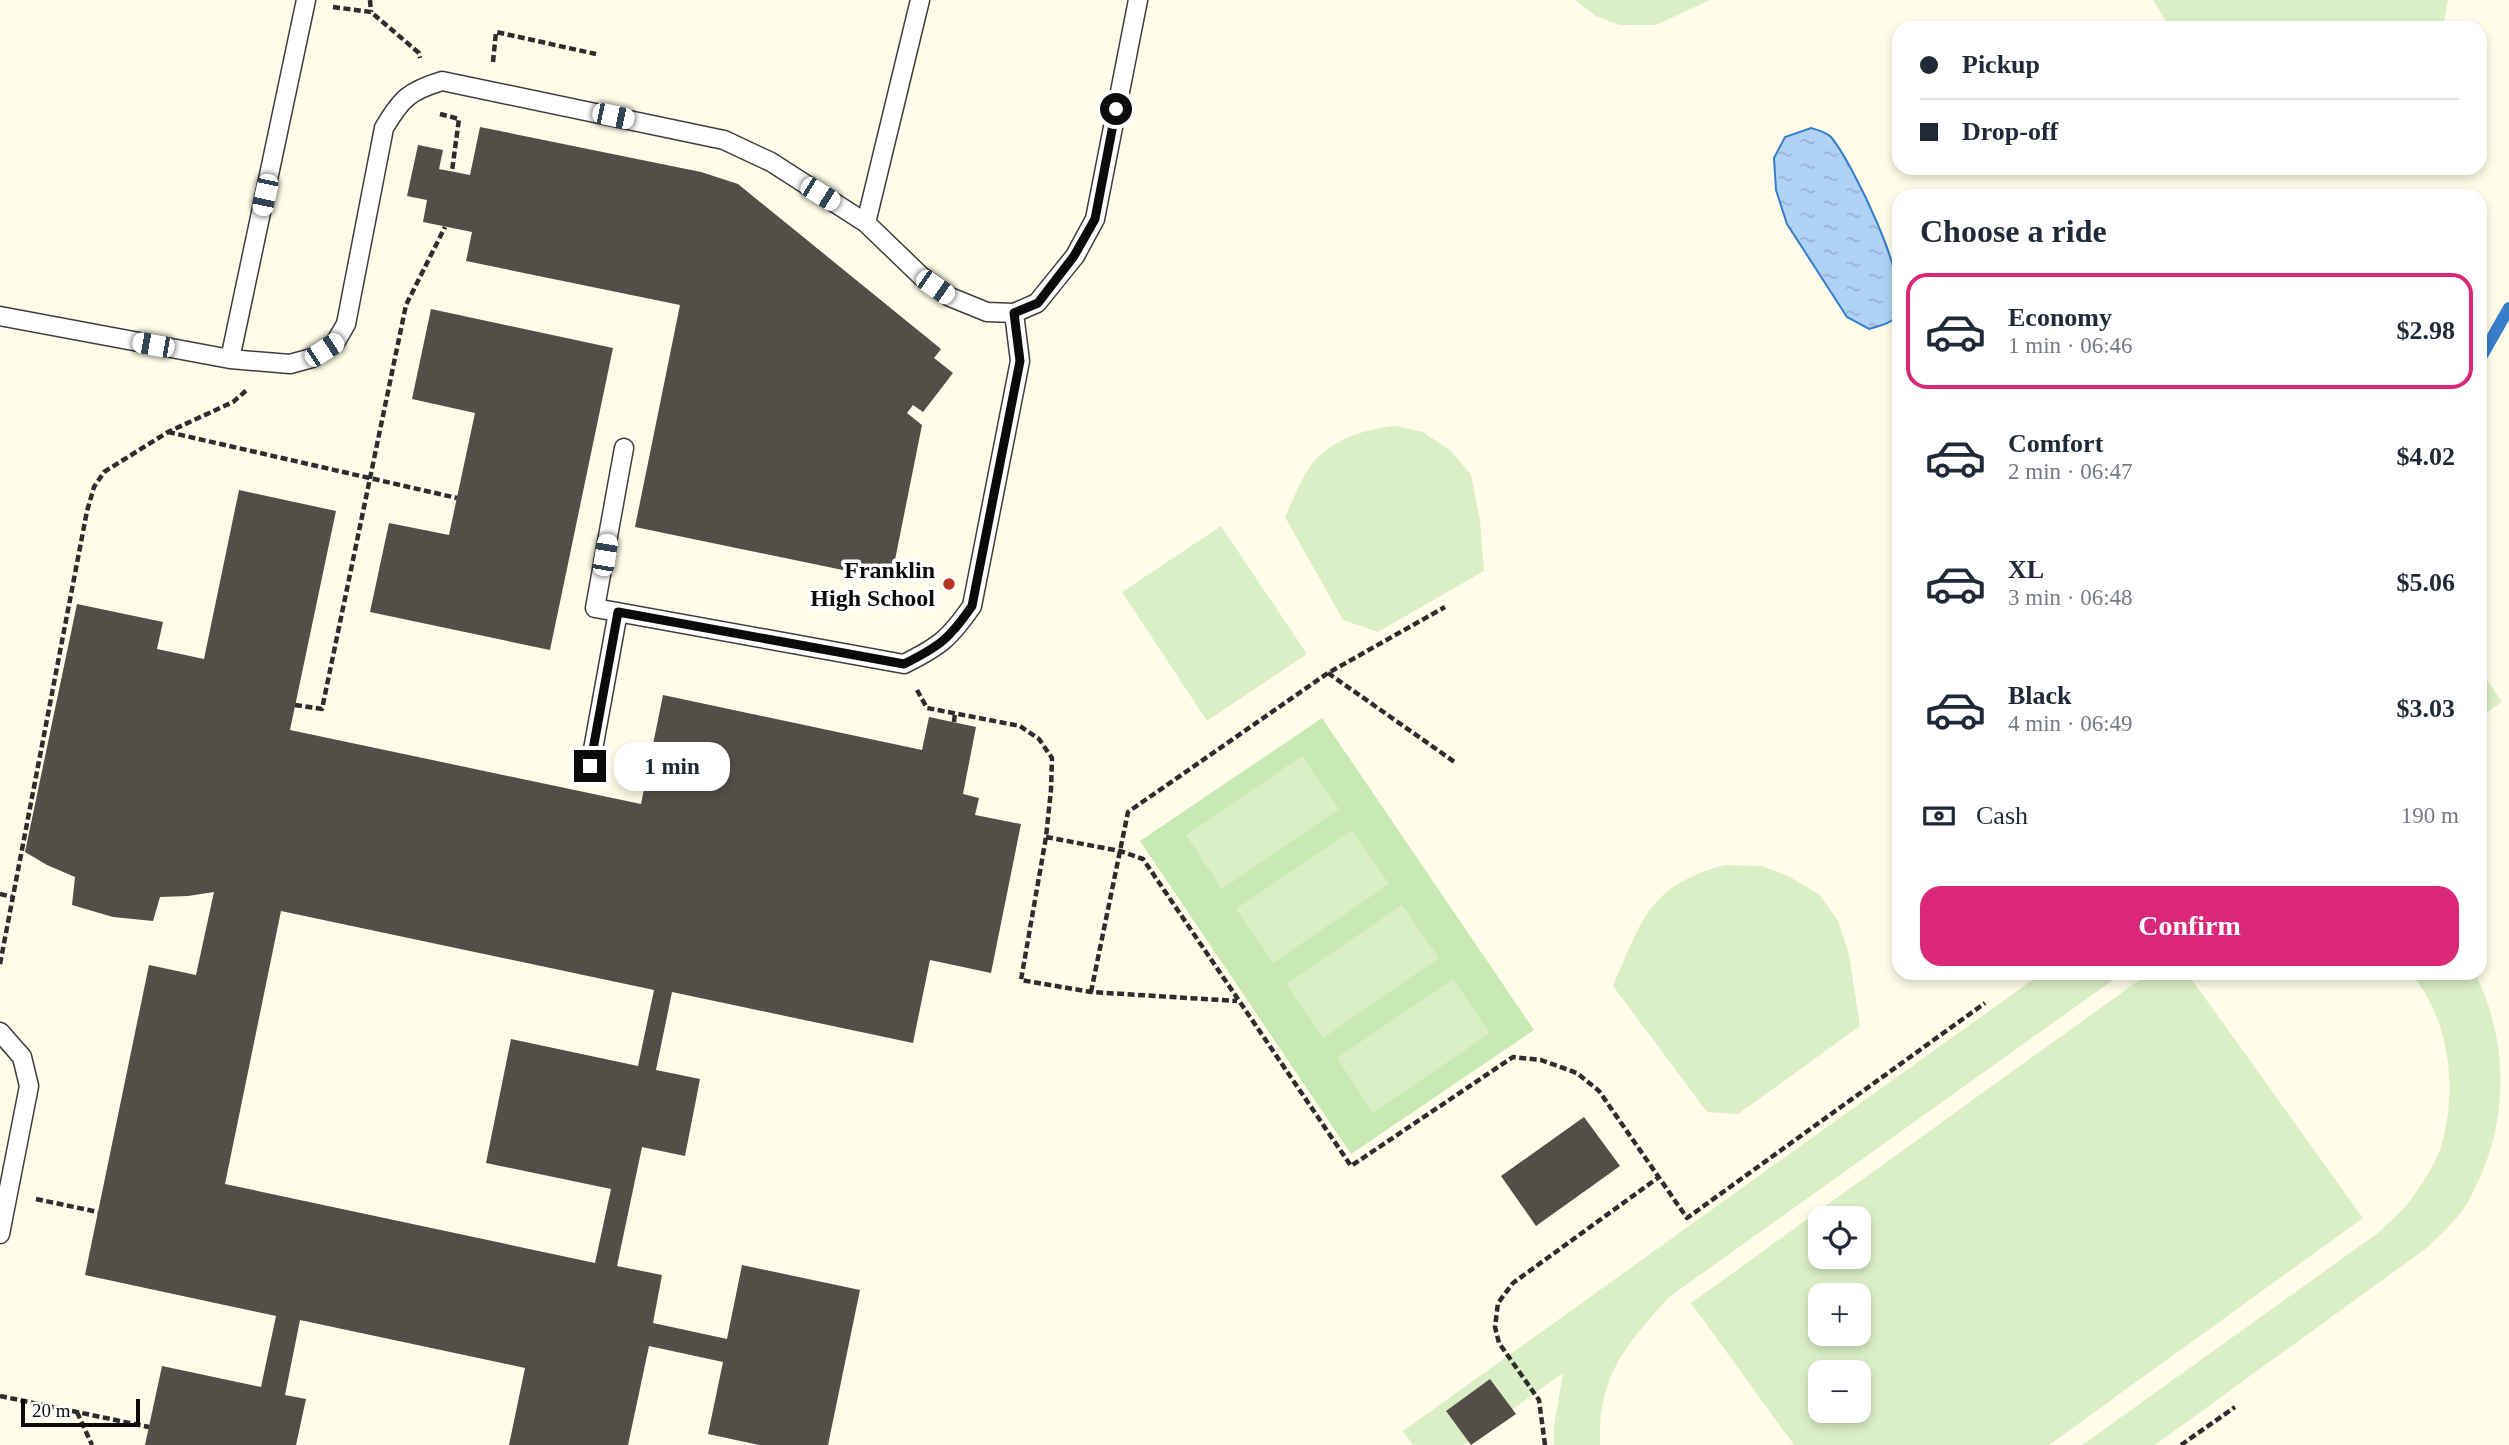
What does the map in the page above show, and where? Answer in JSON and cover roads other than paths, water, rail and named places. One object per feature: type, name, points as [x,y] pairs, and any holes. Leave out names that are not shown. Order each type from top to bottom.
[{"type":"lane","points":[[866,223],[920,0]]},
{"type":"lane","points":[[0,316],[230,359],[290,364],[312,358],[335,343],[346,324],[384,128],[399,103],[424,86],[442,81],[724,140],[771,162],[866,223],[921,276],[950,297],[987,312],[1014,313],[1038,303],[1074,256],[1095,219],[1138,0]]},
{"type":"lane","points":[[230,359],[305,2]]},
{"type":"lane","points":[[624,448],[595,608],[904,664],[950,637],[972,606],[1020,361],[1014,313]]},
{"type":"lane","points":[[590,766],[618,612]]},
{"type":"lane","points":[[0,1032],[22,1057],[29,1086],[0,1234]]},
{"type":"water","points":[[1811,128],[1829,135],[1841,151],[1878,224],[1889,253],[1892,264],[1892,321],[1869,329],[1847,317],[1787,224],[1776,190],[1774,158],[1785,137]]},
{"type":"waterway","points":[[2487,347],[2509,308]]},
{"type":"place","name":"Franklin High School","points":[[949,584]]}]
